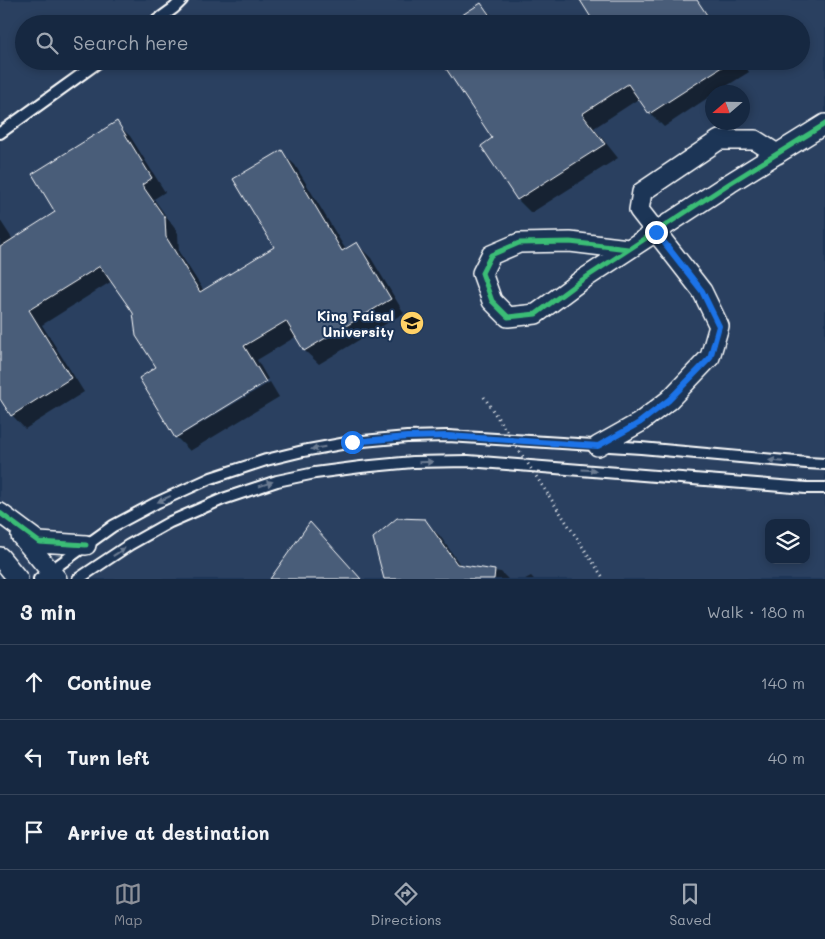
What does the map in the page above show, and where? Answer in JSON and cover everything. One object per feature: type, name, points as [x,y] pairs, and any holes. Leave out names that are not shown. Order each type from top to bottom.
[{"type":"street","points":[[628,250],[570,242],[519,242],[491,255],[482,273],[492,301],[508,317],[536,314],[579,282],[656,232],[730,183],[825,124]]},
{"type":"street","points":[[598,446],[639,423],[669,400],[710,358],[719,326],[702,291],[639,210],[642,192],[718,140],[756,140],[777,154]]},
{"type":"street","points":[[4,517],[39,542],[86,545]]},
{"type":"street","points":[[4,517],[49,576]]},
{"type":"street","points":[[0,557],[18,579]]},
{"type":"lane","points":[[164,15],[182,0]]},
{"type":"lane","points":[[0,133],[88,70]]},
{"type":"lane","points":[[49,576],[86,545],[113,526],[156,503],[211,478],[266,460],[352,442],[407,437],[448,436],[641,448],[825,464]]},
{"type":"lane","points":[[78,579],[129,545],[170,522],[223,499],[277,481],[315,472],[413,462],[468,461],[825,488]]},
{"type":"path","points":[[484,397],[604,579]]},
{"type":"shaded area","name":"King Faisal University","points":[[0,0],[825,0],[825,579],[0,579]]},
{"type":"building","points":[[580,0],[697,0],[707,15],[589,15]]},
{"type":"building","points":[[481,3],[490,15],[462,15]]},
{"type":"building","points":[[447,70],[717,70],[649,114],[628,84],[582,114],[605,144],[517,200],[481,146],[492,138]]},
{"type":"building","points":[[117,121],[152,178],[142,185],[165,218],[166,237],[200,292],[274,247],[233,179],[282,150],[342,251],[357,242],[391,299],[304,351],[286,321],[244,346],[266,382],[175,438],[139,378],[156,367],[136,336],[133,313],[100,266],[29,310],[71,378],[11,416],[0,399],[0,247],[55,212],[32,174]]},
{"type":"building","points":[[397,518],[425,519],[457,564],[495,570],[494,579],[384,579],[373,538]]},
{"type":"building","points":[[310,522],[361,579],[270,579]]},
{"type":"cycle path","points":[[628,249],[570,242],[519,243],[491,255],[482,273],[492,301],[508,317],[536,314],[579,282],[730,183],[825,124]]},
{"type":"cycle path","points":[[0,513],[39,542],[86,545]]},
{"type":"place","name":"King Faisal University","points":[[412,323]]},
{"type":"route","points":[[352,442],[407,437],[448,436],[598,446],[639,423],[669,400],[710,358],[719,326],[702,291],[656,232]]}]
